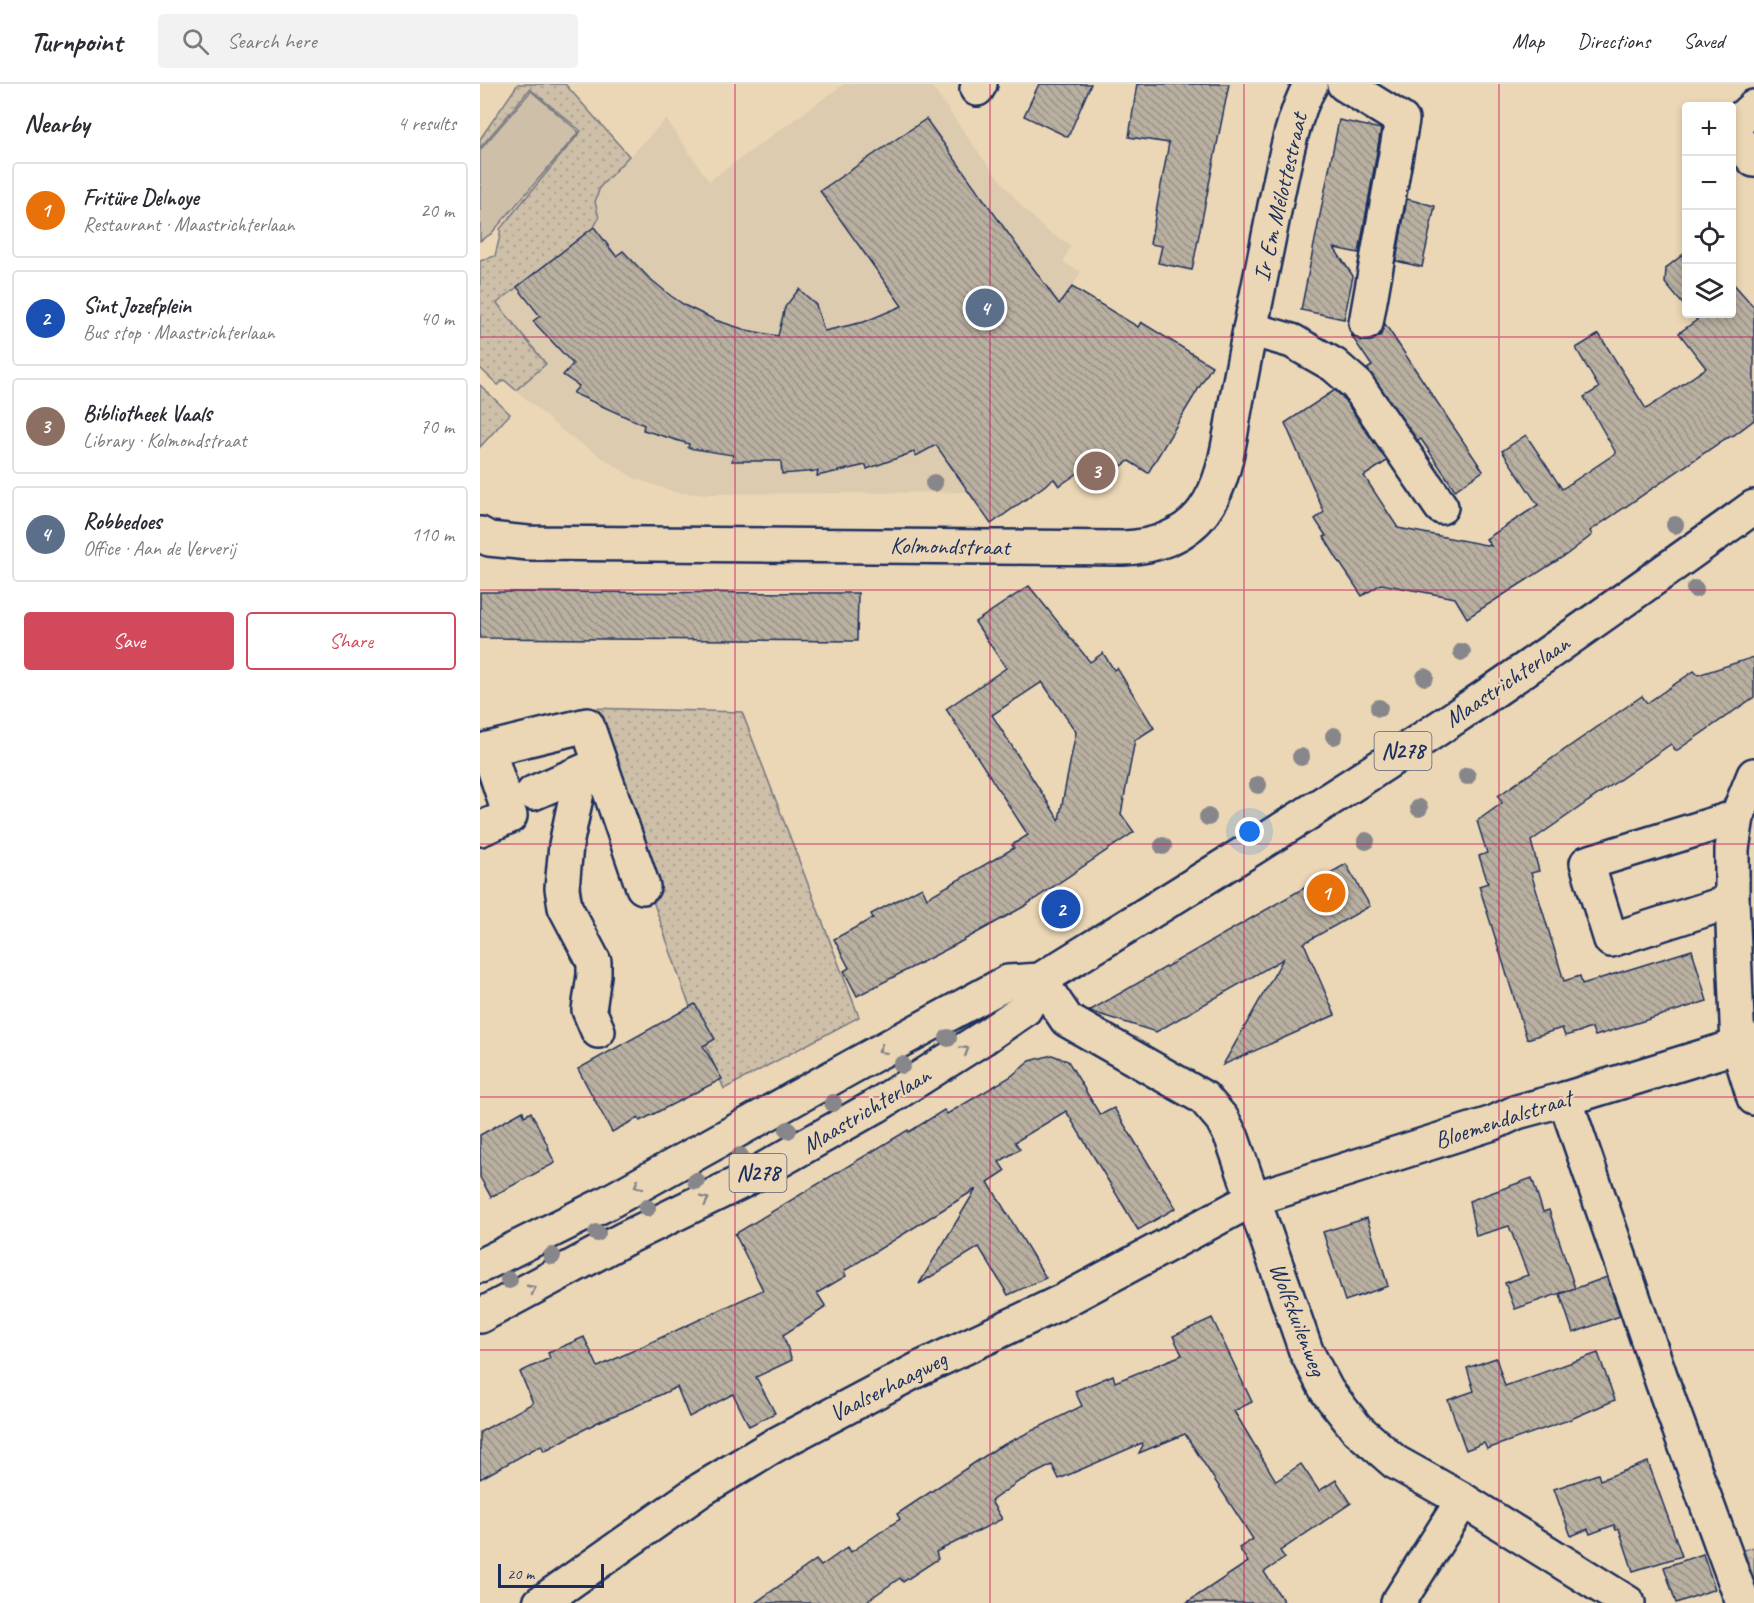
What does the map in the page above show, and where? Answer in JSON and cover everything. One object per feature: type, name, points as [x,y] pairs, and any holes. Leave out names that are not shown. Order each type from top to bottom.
[{"type":"street","name":"Ir Em Mélottestraat","points":[[1251,320],[1288,147],[1305,94],[1311,84]]},
{"type":"street","points":[[1344,84],[1402,120],[1366,323]]},
{"type":"street","points":[[1736,123],[1754,107]]},
{"type":"street","points":[[1736,139],[1754,160]]},
{"type":"street","points":[[1251,320],[1334,365],[1358,385],[1442,507]]},
{"type":"street","name":"Kolmondstraat","points":[[480,534],[489,539],[528,543],[970,545],[1099,548],[1136,548],[1153,545],[1178,534],[1192,524],[1202,513],[1217,487],[1225,460],[1251,320]]},
{"type":"street","name":"Maastrichterlaan","points":[[480,1266],[605,1204],[1008,982],[1040,980],[1318,807],[1455,717],[1754,507]]},
{"type":"street","points":[[487,827],[510,816],[488,749],[587,725],[591,769],[643,887]]},
{"type":"street","points":[[533,793],[591,769]]},
{"type":"street","points":[[591,769],[566,845],[562,888],[565,907],[594,962],[589,1010],[598,1031]]},
{"type":"street","points":[[1754,775],[1737,816],[1732,849],[1732,901],[1746,1043],[1754,1098]]},
{"type":"street","points":[[1732,901],[1611,940],[1587,863],[1737,816]]},
{"type":"street","name":"Maastrichterlaan","points":[[480,1316],[624,1239],[743,1181],[876,1106],[1025,1009],[1040,980]]},
{"type":"street","name":"Wolfskuilenweg","points":[[1040,980],[1067,1020],[1204,1098],[1222,1119],[1232,1138],[1306,1351],[1327,1391],[1356,1428],[1395,1462],[1463,1500],[1628,1603]]},
{"type":"street","name":"Bloemendalstraat","points":[[1253,1199],[1493,1123],[1517,1112],[1746,1043]]},
{"type":"street","points":[[1565,1099],[1663,1384],[1743,1603]]},
{"type":"street","name":"Vaalserhaagweg","points":[[540,1603],[702,1489],[772,1446],[919,1369],[1061,1302],[1253,1199]]},
{"type":"street","points":[[1398,1603],[1463,1500]]},
{"type":"shaded area","points":[[518,84],[565,84],[629,156],[600,187],[595,202],[599,218],[594,227],[497,303],[546,364],[516,390],[504,380],[498,385],[480,368],[480,261],[495,256],[500,229],[581,131],[530,89],[480,148],[480,139]]},
{"type":"shaded area","points":[[844,84],[930,84],[984,160],[1022,207],[1048,232],[1071,245],[1063,262],[1081,272],[1002,406],[991,524],[968,492],[677,493],[634,478],[566,434],[516,390],[545,363],[493,302],[517,287],[594,227],[599,218],[595,202],[600,187],[666,119],[709,181]]},
{"type":"shaded area","points":[[531,91],[579,132],[491,234],[480,241],[480,150]]},
{"type":"shaded area","points":[[480,385],[510,414],[480,447]]},
{"type":"shaded area","points":[[587,708],[742,712],[859,1017],[724,1089],[685,994]]},
{"type":"shaded area","points":[[1754,1547],[1754,1580],[1744,1550]]},
{"type":"building","points":[[1039,84],[1091,84],[1068,137],[1024,116]]},
{"type":"building","points":[[1137,84],[1229,84],[1192,270],[1158,263],[1162,246],[1150,244],[1169,143],[1129,137]]},
{"type":"building","points":[[926,119],[1059,304],[1072,287],[1138,327],[1141,322],[1212,366],[1148,473],[1129,461],[1088,490],[1078,473],[1059,486],[1054,479],[991,524],[936,445],[916,456],[914,452],[867,469],[866,465],[817,476],[818,471],[782,474],[781,461],[732,461],[733,455],[688,448],[689,444],[643,430],[644,425],[573,393],[579,386],[563,375],[573,364],[533,321],[540,316],[517,287],[594,227],[616,256],[623,251],[648,277],[671,296],[715,320],[746,330],[778,336],[785,307],[799,289],[816,305],[824,331],[864,322],[902,306],[820,191]]},
{"type":"building","points":[[1339,120],[1381,129],[1359,253],[1334,248],[1353,276],[1344,319],[1301,310]]},
{"type":"building","points":[[1407,199],[1435,206],[1422,267],[1396,261]]},
{"type":"building","points":[[1682,255],[1682,303],[1665,283],[1666,268]]},
{"type":"building","points":[[1736,287],[1754,307],[1754,420],[1590,531],[1592,535],[1566,555],[1467,618],[1455,598],[1381,584],[1362,596],[1336,557],[1315,519],[1324,512],[1285,423],[1335,390],[1387,461],[1364,476],[1398,528],[1491,546],[1486,539],[1538,505],[1502,451],[1526,435],[1562,489],[1616,453],[1584,397],[1599,388],[1576,348],[1599,334],[1646,409],[1706,368],[1679,333],[1697,320],[1695,318],[1736,318]]},
{"type":"building","points":[[1385,324],[1483,471],[1455,490],[1421,439],[1418,441],[1367,369],[1372,366],[1351,335],[1362,341],[1372,341],[1381,335]]},
{"type":"building","points":[[1029,586],[1090,662],[1103,653],[1114,670],[1117,668],[1154,728],[1135,740],[1121,814],[1134,832],[1023,907],[857,996],[844,971],[849,968],[834,939],[873,918],[871,914],[922,887],[927,898],[1014,848],[1012,845],[1028,835],[946,709],[1006,668],[975,622]],"holes":[[[1042,682],[1076,732],[1059,820],[992,715]]]},
{"type":"building","points":[[480,592],[858,593],[857,641],[480,638]]},
{"type":"building","points":[[1754,657],[1754,697],[1676,751],[1671,744],[1531,841],[1539,871],[1531,873],[1564,981],[1580,976],[1582,984],[1692,950],[1707,1001],[1595,1036],[1592,1028],[1565,1036],[1562,1028],[1527,1039],[1479,886],[1488,883],[1479,856],[1487,853],[1477,821],[1502,803],[1498,796],[1642,696],[1647,703],[1694,671],[1698,675]]},
{"type":"building","points":[[1346,864],[1370,906],[1304,943],[1335,1015],[1223,1065],[1283,959],[1156,1032],[1089,1011]]},
{"type":"building","points":[[695,1004],[715,1039],[703,1046],[722,1079],[640,1121],[638,1118],[612,1132],[578,1069]]},
{"type":"building","points":[[1052,1055],[1068,1061],[1100,1115],[1114,1108],[1176,1208],[1138,1230],[1066,1111],[1015,1142],[1020,1149],[999,1162],[1005,1171],[988,1182],[1046,1278],[1008,1295],[979,1247],[919,1284],[976,1189],[844,1271],[846,1276],[817,1293],[826,1307],[783,1335],[792,1360],[756,1377],[775,1413],[749,1426],[733,1394],[689,1417],[677,1387],[598,1422],[544,1451],[541,1445],[480,1479],[480,1432],[533,1403],[520,1372],[550,1358],[548,1353],[584,1337],[598,1367],[763,1290],[735,1234],[908,1130],[909,1132],[944,1110],[947,1114],[1010,1077],[1030,1061]]},
{"type":"building","points":[[523,1111],[524,1116],[531,1112],[555,1163],[491,1197],[480,1177],[480,1135]]},
{"type":"building","points":[[1532,1178],[1543,1212],[1549,1210],[1575,1288],[1515,1309],[1505,1283],[1528,1275],[1509,1226],[1476,1236],[1469,1201]]},
{"type":"building","points":[[1367,1218],[1388,1286],[1345,1301],[1323,1232]]},
{"type":"building","points":[[1607,1277],[1620,1316],[1573,1333],[1560,1294]]},
{"type":"building","points":[[1212,1318],[1252,1402],[1234,1411],[1276,1481],[1301,1464],[1319,1491],[1336,1480],[1351,1503],[1280,1551],[1285,1558],[1264,1572],[1285,1603],[1186,1603],[1248,1562],[1239,1548],[1253,1539],[1185,1434],[1139,1453],[1142,1443],[1059,1479],[1052,1465],[1018,1482],[991,1501],[1002,1519],[936,1552],[938,1559],[903,1582],[900,1578],[864,1603],[755,1603],[816,1560],[821,1566],[848,1547],[851,1552],[900,1519],[897,1514],[997,1448],[1082,1406],[1075,1391],[1113,1375],[1115,1382],[1182,1355],[1173,1336]]},
{"type":"building","points":[[1598,1353],[1615,1400],[1571,1419],[1487,1449],[1484,1443],[1466,1450],[1448,1400],[1474,1391],[1467,1368],[1496,1358],[1505,1386]]},
{"type":"building","points":[[1648,1462],[1682,1556],[1633,1571],[1619,1529],[1616,1530],[1614,1525],[1590,1534],[1588,1529],[1571,1536],[1554,1489],[1598,1474],[1600,1480]]},
{"type":"building","points":[[1703,1554],[1715,1589],[1676,1603],[1664,1567]]},
{"type":"place","name":"Robbedoes","points":[[985,308]]},
{"type":"place","name":"Bibliotheek Vaals","points":[[1096,471]]},
{"type":"place","name":"Fritüre Delnoye","points":[[1326,893]]},
{"type":"place","name":"Sint Jozefplein","points":[[1061,909]]}]
